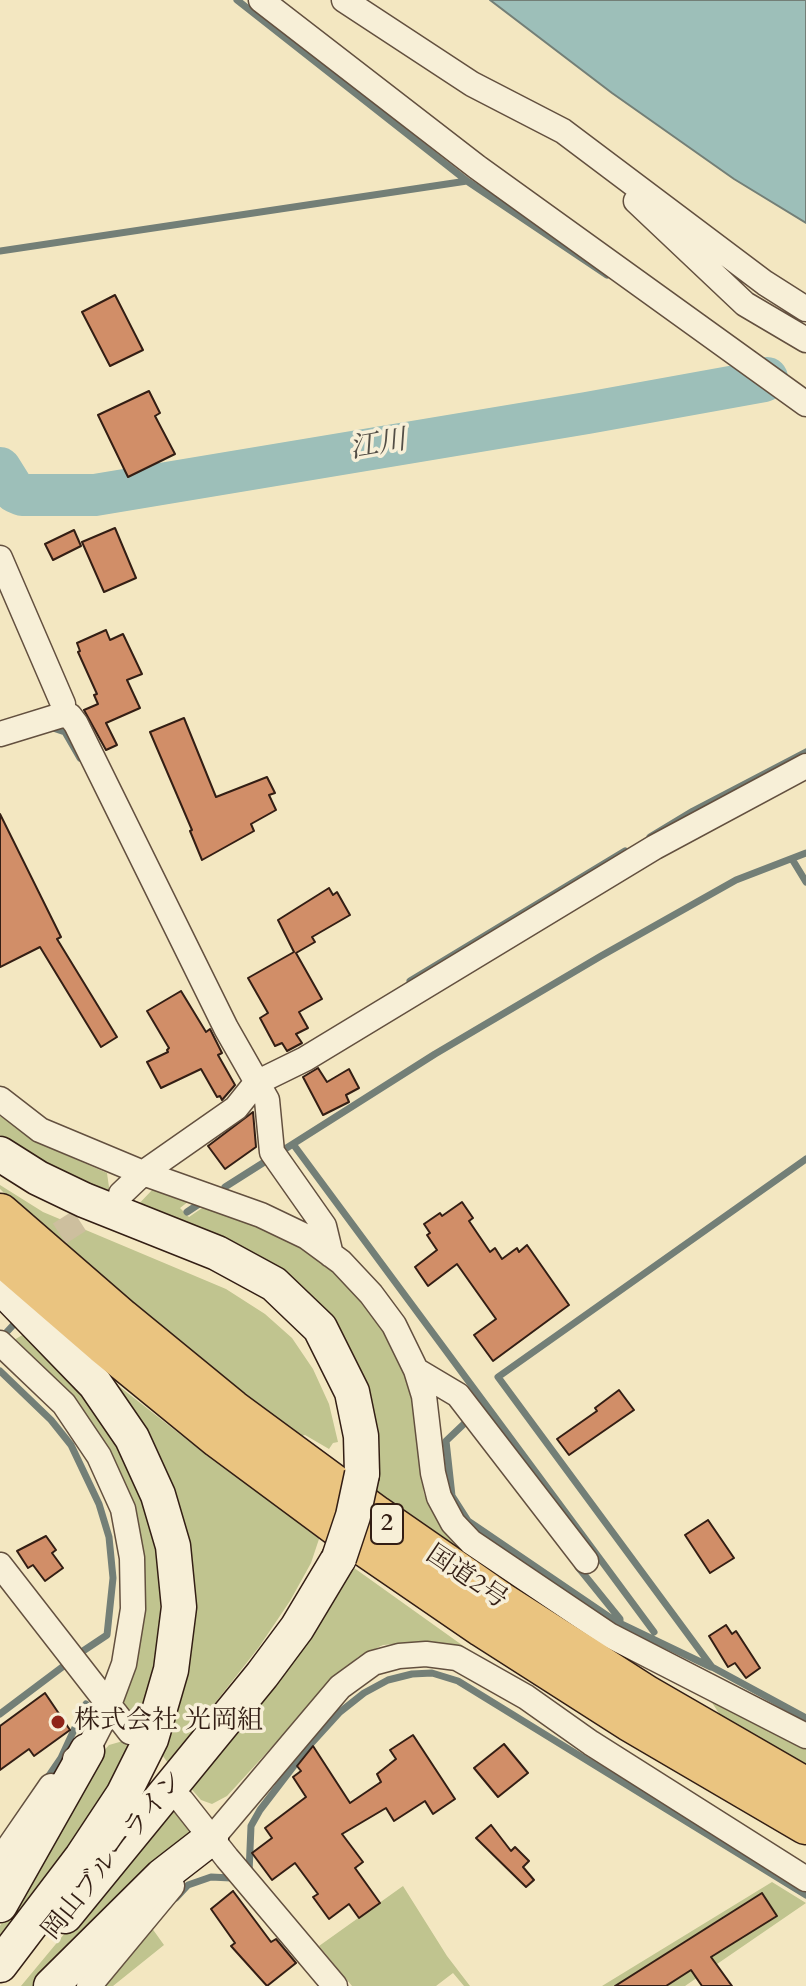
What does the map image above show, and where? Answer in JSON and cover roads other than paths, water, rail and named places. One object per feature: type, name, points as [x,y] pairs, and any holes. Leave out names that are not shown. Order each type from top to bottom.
[{"type":"highway","name":"国道2号","points":[[0,1214],[232,1410],[376,1516],[500,1602],[606,1670],[806,1788]]},
{"type":"highway","name":"国道2号","points":[[0,1254],[219,1438],[362,1544],[483,1627],[616,1712],[806,1824]]},
{"type":"main road","name":"岡山ブルーライン","points":[[0,1154],[38,1178],[84,1200],[217,1253],[274,1284],[320,1328],[352,1392],[361,1436],[362,1474],[353,1516],[339,1558],[297,1628],[9,1986]]},
{"type":"main road","name":"岡山ブルーライン","points":[[0,1286],[95,1384],[132,1438],[158,1495],[173,1546],[179,1607],[171,1670],[151,1739],[123,1795],[82,1857],[0,1965]]},
{"type":"main road","points":[[0,1905],[87,1751]]},
{"type":"main road","points":[[51,1986],[162,1876],[211,1838]]},
{"type":"street","points":[[261,0],[477,167],[806,404]]},
{"type":"street","points":[[344,0],[472,84],[563,131],[765,283],[806,309]]},
{"type":"street","points":[[633,183],[637,203],[745,304],[806,340]]},
{"type":"street","points":[[0,558],[63,704],[62,715]]},
{"type":"street","points":[[0,734],[62,715],[70,716],[76,724],[270,1107],[275,1156],[324,1226],[331,1255]]},
{"type":"street","points":[[121,1194],[143,1173],[236,1108],[256,1083],[305,1059],[655,847],[806,766]]},
{"type":"street","points":[[0,1099],[40,1130],[143,1173],[261,1215],[307,1237],[331,1255],[371,1294],[394,1325],[416,1370],[424,1396],[433,1473],[439,1497],[453,1523],[471,1542],[609,1635],[806,1736]]},
{"type":"street","points":[[0,1343],[64,1404],[99,1456],[123,1509],[132,1558],[133,1609],[124,1664],[110,1707],[87,1751],[65,1765],[0,1860]]},
{"type":"street","points":[[416,1370],[458,1395],[586,1561]]},
{"type":"street","points":[[0,1565],[130,1732]]},
{"type":"street","points":[[89,1986],[340,1687],[373,1663],[399,1656],[426,1654],[457,1658],[526,1697],[591,1743],[806,1879]]},
{"type":"street","points":[[182,1801],[335,1986]]},
{"type":"water","points":[[490,0],[806,0],[806,223],[734,179],[612,93]]},
{"type":"waterway","points":[[237,0],[467,181]]},
{"type":"waterway","points":[[0,251],[467,181],[607,275]]},
{"type":"waterway","name":"江川","points":[[0,468],[15,492],[22,495],[95,495],[587,413],[767,378]]},
{"type":"waterway","points":[[53,728],[65,732],[80,758]]},
{"type":"waterway","points":[[650,837],[806,752]]},
{"type":"waterway","points":[[410,981],[625,851]]},
{"type":"waterway","points":[[225,1187],[435,1054],[601,956],[736,880],[806,853]]},
{"type":"waterway","points":[[792,859],[806,882]]},
{"type":"waterway","points":[[293,1144],[654,1632]]},
{"type":"waterway","points":[[806,1159],[498,1377],[712,1667],[806,1718]]},
{"type":"waterway","points":[[187,1212],[199,1204]]},
{"type":"waterway","points":[[4,1335],[16,1322]]},
{"type":"waterway","points":[[0,1371],[51,1420],[71,1445],[99,1504],[109,1537],[113,1578],[107,1635],[77,1655]]},
{"type":"waterway","points":[[467,1421],[446,1441],[452,1496],[468,1521],[615,1621],[711,1667]]},
{"type":"waterway","points":[[578,1567],[620,1623]]},
{"type":"waterway","points":[[0,1714],[65,1665]]},
{"type":"waterway","points":[[249,1873],[251,1826],[260,1810],[309,1746],[340,1712],[364,1693],[388,1680],[432,1673],[458,1681],[806,1895]]},
{"type":"waterway","points":[[46,1780],[61,1758],[86,1704]]},
{"type":"waterway","points":[[176,1898],[188,1885],[211,1877],[236,1881]]},
{"type":"tunnel","points":[[29,1253],[109,1202]]},
{"type":"place","name":"株式会社 光岡組","points":[[58,1722]]}]
